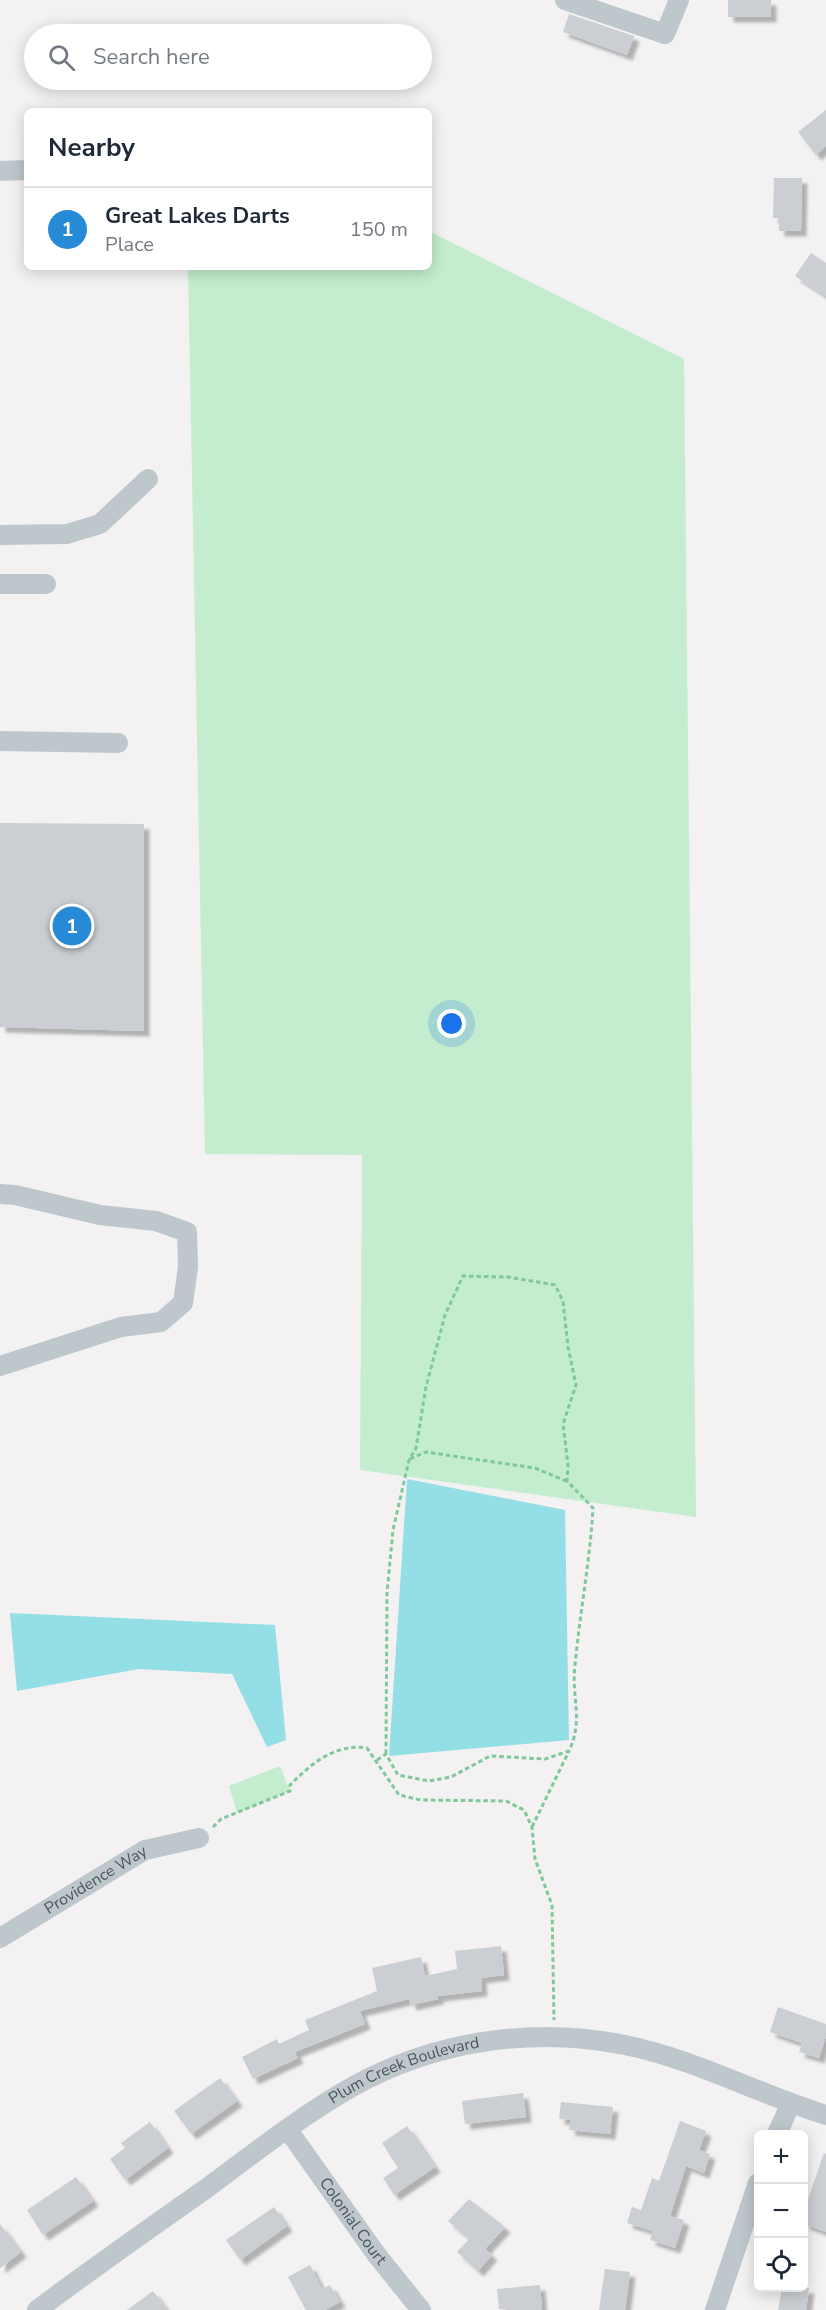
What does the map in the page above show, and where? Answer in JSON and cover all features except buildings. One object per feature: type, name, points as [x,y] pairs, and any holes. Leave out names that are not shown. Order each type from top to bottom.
[{"type":"street","points":[[564,0],[665,34],[679,0]]},
{"type":"street","points":[[0,171],[24,171]]},
{"type":"street","points":[[0,535],[67,534],[100,524],[148,479]]},
{"type":"street","points":[[0,584],[46,584]]},
{"type":"street","points":[[0,741],[118,743]]},
{"type":"street","points":[[0,1194],[15,1195],[100,1215],[156,1221],[187,1232],[188,1267],[183,1303],[161,1322],[121,1327],[0,1365]]},
{"type":"street","name":"Providence Way","points":[[0,1938],[145,1850],[199,1838]]},
{"type":"street","name":"Plum Creek Boulevard","points":[[38,2310],[148,2228],[353,2086],[424,2055],[483,2042],[555,2037],[626,2045],[722,2076],[790,2105],[826,2115]]},
{"type":"street","points":[[779,2130],[790,2105]]},
{"type":"street","name":"Colonial Court","points":[[288,2130],[376,2254],[421,2310]]},
{"type":"street","points":[[715,2310],[759,2184]]},
{"type":"path","points":[[567,1481],[568,1465],[563,1424],[576,1385],[568,1347],[563,1301],[555,1285],[508,1277],[463,1276],[445,1315],[426,1387],[416,1448],[409,1460],[393,1530],[387,1593],[386,1754],[398,1775],[429,1781],[451,1777],[490,1756],[545,1760],[569,1751]]},
{"type":"path","points":[[409,1460],[426,1452],[535,1468],[567,1481],[593,1508],[589,1567],[574,1668],[577,1733],[532,1827]]},
{"type":"path","points":[[199,1838],[221,1820],[290,1791],[290,1785],[315,1761],[351,1745],[367,1748],[399,1795],[420,1800],[506,1801],[524,1810],[532,1827],[536,1859],[552,1905],[555,2037]]},
{"type":"path","points":[[377,1760],[386,1754]]},
{"type":"green space","points":[[432,233],[684,359],[696,1517],[360,1470],[362,1155],[205,1154],[188,270],[432,270]]},
{"type":"green space","points":[[280,1766],[290,1791],[237,1813],[229,1786]]},
{"type":"water","points":[[407,1479],[565,1510],[569,1740],[389,1756]]},
{"type":"water","points":[[10,1613],[275,1625],[286,1740],[267,1747],[232,1674],[139,1669],[17,1691]]},
{"type":"place","name":"Great Lakes Darts","points":[[72,926]]}]
